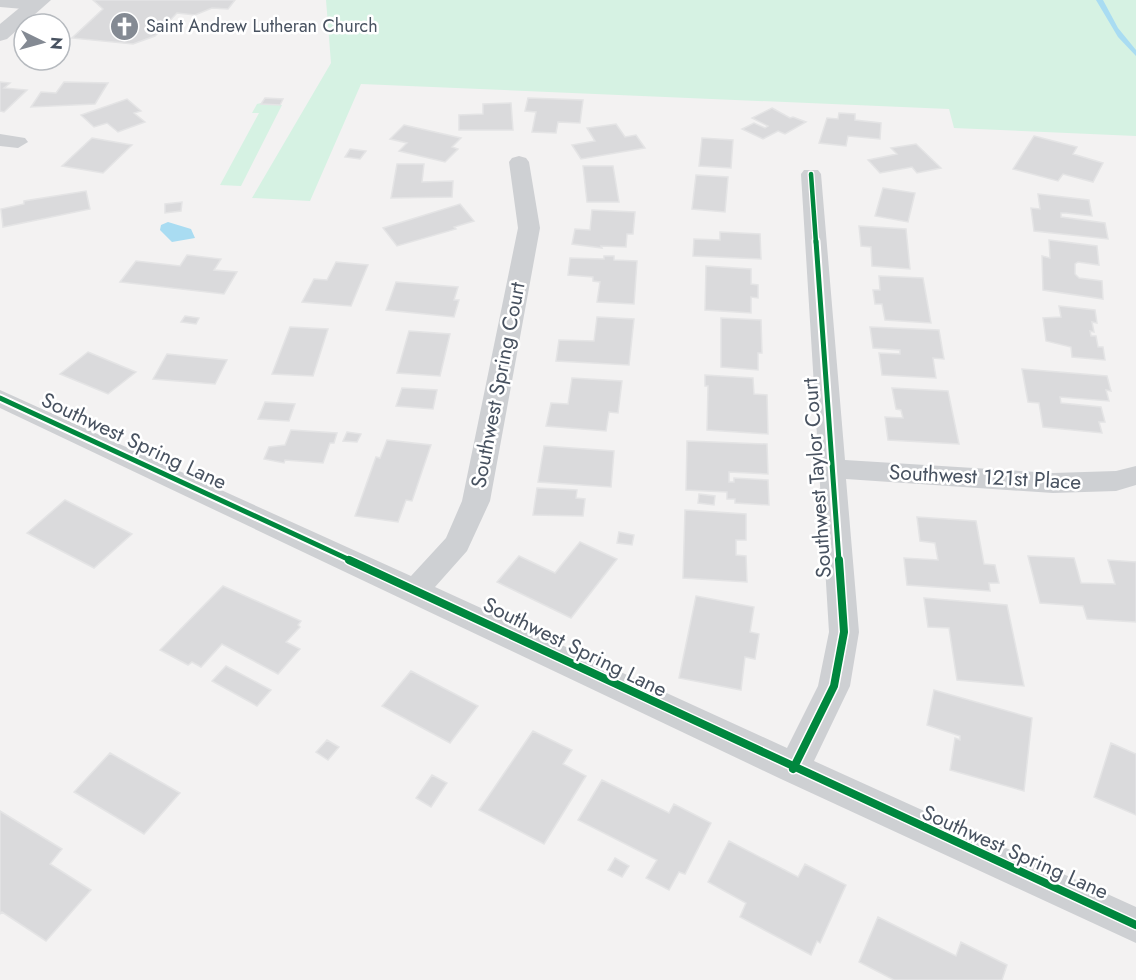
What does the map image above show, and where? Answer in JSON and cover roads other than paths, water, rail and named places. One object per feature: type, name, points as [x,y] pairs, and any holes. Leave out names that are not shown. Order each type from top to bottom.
[{"type":"street","points":[[0,2],[38,3]]},
{"type":"street","points":[[0,35],[38,3]]},
{"type":"street","name":"Southwest Spring Court","points":[[416,589],[457,544],[476,501],[529,228],[519,162]]},
{"type":"street","name":"Southwest Taylor Court","points":[[793,769],[834,686],[844,632],[811,174]]},
{"type":"street","name":"Southwest Spring Lane","points":[[0,398],[416,589],[793,769],[1136,925]]},
{"type":"street","name":"Southwest 121st Place","points":[[833,469],[1053,483],[1116,481],[1136,475]]},
{"type":"water","points":[[1096,0],[1103,0],[1118,28],[1136,50],[1136,56],[1118,37]]},
{"type":"water","points":[[168,222],[191,229],[195,238],[172,242],[160,230],[161,225]]},
{"type":"place","name":"Saint Andrew Lutheran Church","points":[[125,26]]}]
